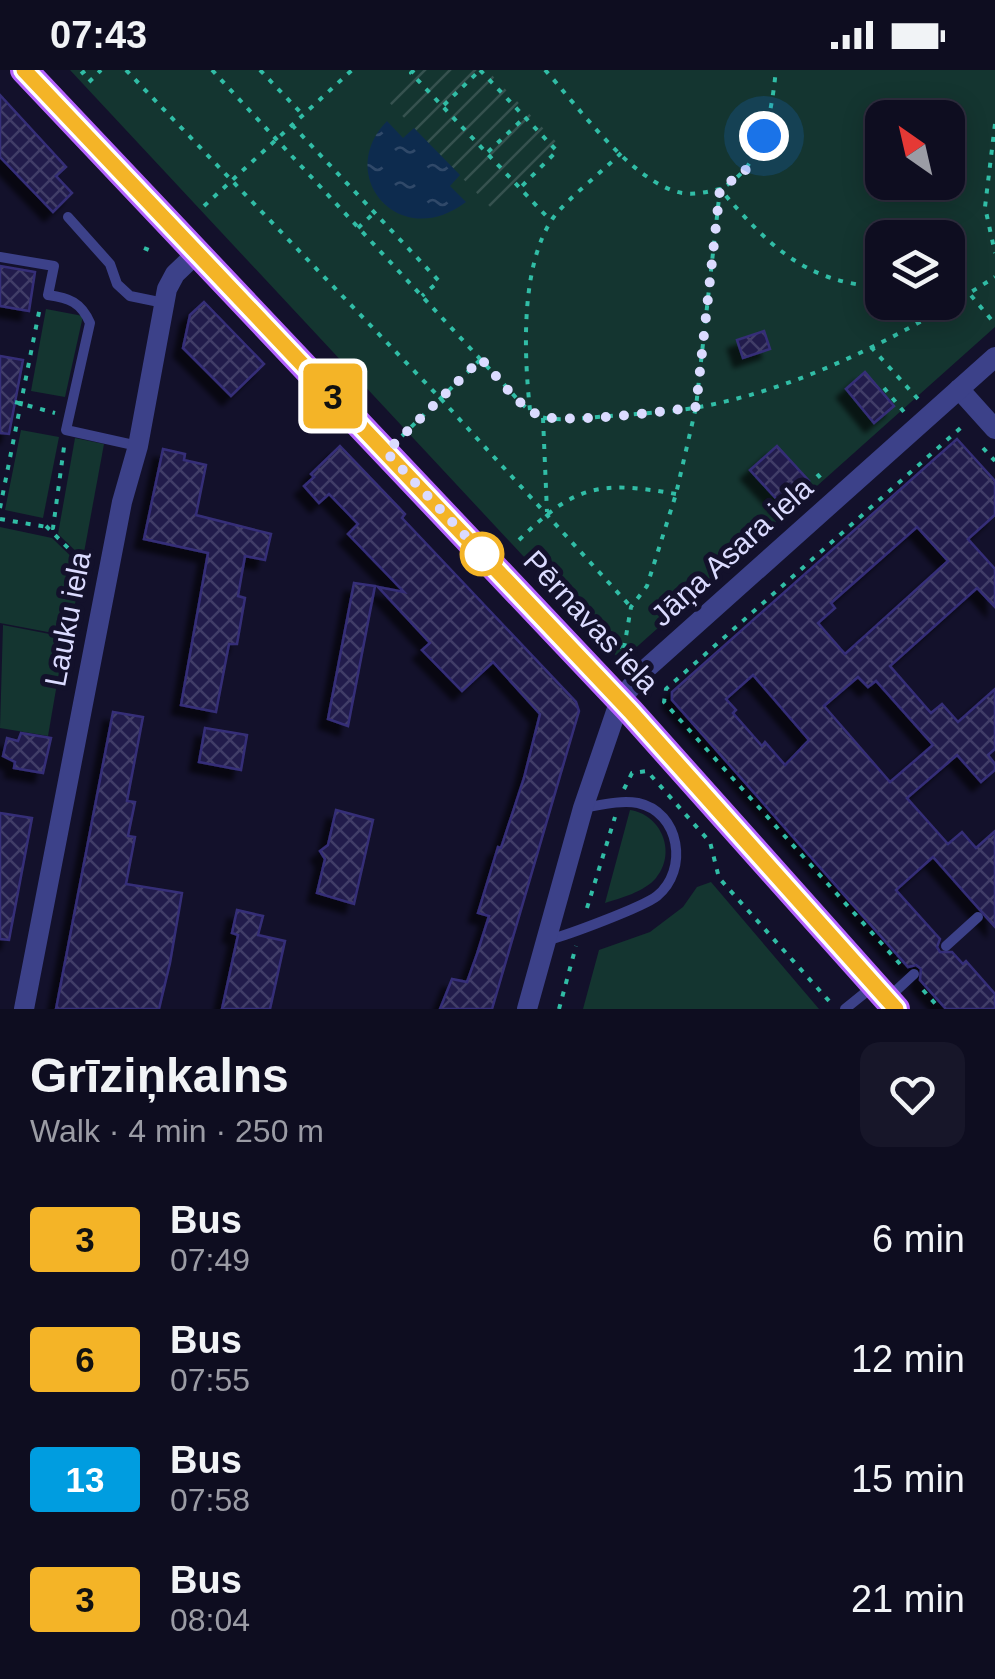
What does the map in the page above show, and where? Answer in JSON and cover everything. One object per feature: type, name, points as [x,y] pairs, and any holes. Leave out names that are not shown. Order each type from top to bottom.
[{"type":"main road","name":"Pērnavas iela","points":[[24,70],[620,700],[886,998]]},
{"type":"street","name":"Lauku iela","points":[[24,1009],[164,303],[171,280],[197,253]]},
{"type":"street","name":"Jāņa Asara iela","points":[[527,1009],[584,808],[620,700],[648,668],[995,358]]},
{"type":"street","points":[[959,390],[995,429]]},
{"type":"lane","points":[[68,217],[110,264],[117,284],[130,296],[164,303]]},
{"type":"lane","points":[[0,257],[54,266],[48,295],[77,303],[90,323],[66,430],[138,446]]},
{"type":"lane","points":[[547,940],[656,897],[671,880],[678,862],[676,842],[664,819],[642,804],[620,802],[584,808]]},
{"type":"lane","points":[[946,946],[978,917]]},
{"type":"lane","points":[[844,1009],[886,998],[913,976]]},
{"type":"path","points":[[88,82],[101,70]]},
{"type":"path","points":[[126,70],[441,398],[631,607]]},
{"type":"path","points":[[212,70],[481,359],[530,410],[543,418],[696,407],[774,386],[920,324],[995,277]]},
{"type":"path","points":[[260,70],[304,115]]},
{"type":"path","points":[[204,206],[352,70]]},
{"type":"path","points":[[414,70],[410,73],[551,221]]},
{"type":"path","points":[[442,106],[480,70],[557,150],[520,188]]},
{"type":"path","points":[[545,70],[621,153],[657,183],[694,194],[720,189],[745,171],[764,136],[776,70]]},
{"type":"path","points":[[487,153],[525,117]]},
{"type":"path","points":[[995,124],[985,208],[995,253]]},
{"type":"path","points":[[292,125],[438,282],[422,296]]},
{"type":"path","points":[[530,410],[524,324],[539,252],[551,221],[621,153]]},
{"type":"path","points":[[720,189],[755,230],[789,258],[823,277],[865,284]]},
{"type":"path","points":[[624,648],[631,607],[647,586],[676,494],[696,407],[720,189]]},
{"type":"path","points":[[358,228],[375,212]]},
{"type":"path","points":[[144,248],[154,252]]},
{"type":"path","points":[[965,292],[995,324]]},
{"type":"path","points":[[0,508],[41,302],[48,295]]},
{"type":"path","points":[[871,347],[921,403]]},
{"type":"path","points":[[386,452],[481,359]]},
{"type":"path","points":[[884,388],[907,415]]},
{"type":"path","points":[[15,402],[69,417]]},
{"type":"path","points":[[543,418],[547,512]]},
{"type":"path","points":[[940,1009],[664,702],[666,689],[968,421]]},
{"type":"path","points":[[0,518],[52,528],[66,430]]},
{"type":"path","points":[[518,540],[547,512],[576,494],[647,489],[676,494]]},
{"type":"path","points":[[775,504],[790,521]]},
{"type":"path","points":[[46,526],[86,566]]},
{"type":"path","points":[[602,657],[615,643],[638,656]]},
{"type":"path","points":[[559,1009],[628,778],[639,770],[646,771],[710,842],[720,878],[836,1009]]},
{"type":"green space","points":[[70,70],[995,70],[995,327],[621,661]]},
{"type":"green space","points":[[409,70],[487,70],[565,151],[498,215],[383,96]]},
{"type":"green space","points":[[46,309],[83,316],[65,397],[31,391]]},
{"type":"green space","points":[[21,430],[59,437],[43,518],[5,510]]},
{"type":"green space","points":[[75,438],[104,444],[83,558],[58,534]]},
{"type":"green space","points":[[0,527],[52,538],[82,567],[69,636],[0,623]]},
{"type":"green space","points":[[3,625],[65,637],[48,736],[0,728]]},
{"type":"green space","points":[[630,810],[651,819],[658,827],[665,858],[651,883],[605,903]]},
{"type":"green space","points":[[711,882],[819,1009],[583,1009],[599,950],[650,932],[683,907],[697,887]]},
{"type":"water","points":[[387,121],[403,138],[414,128],[460,175],[450,186],[466,202],[441,215],[418,218],[398,213],[382,201],[371,184],[368,164],[372,142]]},
{"type":"building","points":[[0,95],[66,167],[56,176],[72,193],[53,212],[0,157]]},
{"type":"building","points":[[0,266],[35,272],[29,311],[0,306]]},
{"type":"building","points":[[204,302],[264,364],[231,396],[183,348],[190,315]]},
{"type":"building","points":[[764,331],[770,349],[743,358],[737,340]]},
{"type":"building","points":[[0,356],[23,360],[9,434],[0,433]]},
{"type":"building","points":[[865,372],[894,406],[874,423],[846,389]]},
{"type":"building","points":[[957,439],[995,481],[995,515],[968,539],[995,569],[995,607],[977,588],[890,666],[931,713],[942,704],[958,722],[995,689],[995,749],[988,755],[995,770],[981,782],[957,755],[907,798],[948,844],[962,832],[976,848],[995,831],[995,927],[933,857],[896,890],[940,939],[940,952],[952,952],[963,964],[966,961],[995,994],[995,1009],[946,1009],[920,980],[921,969],[916,965],[908,967],[672,700],[672,692]],"holes":[[[917,527],[948,561],[845,654],[818,623],[835,608],[831,603]],[[753,675],[809,740],[785,765],[765,742],[762,746],[726,699]],[[858,677],[868,687],[876,681],[933,745],[890,782],[824,706]]]},
{"type":"building","points":[[340,446],[405,514],[402,518],[576,702],[579,711],[492,1009],[440,1009],[452,979],[467,982],[477,954],[489,916],[478,913],[524,778],[540,714],[493,662],[462,691],[422,650],[430,643],[378,587],[404,592],[348,534],[358,524],[329,494],[319,503],[304,486]]},
{"type":"building","points":[[777,446],[809,481],[782,505],[750,470]]},
{"type":"building","points":[[163,449],[206,465],[196,515],[271,534],[265,560],[245,556],[238,596],[245,598],[237,644],[229,644],[216,712],[181,705],[208,553],[144,539]]},
{"type":"building","points":[[354,583],[375,586],[348,726],[328,719]]},
{"type":"building","points":[[113,712],[143,717],[127,801],[135,802],[128,836],[135,837],[126,884],[182,893],[170,963],[159,1009],[56,1009]]},
{"type":"building","points":[[205,728],[247,735],[241,770],[199,762]]},
{"type":"building","points":[[21,733],[51,738],[43,773],[14,768],[15,762],[3,756],[7,738],[18,741]]},
{"type":"building","points":[[336,810],[373,820],[354,904],[317,893],[325,859],[320,851],[328,845]]},
{"type":"building","points":[[0,813],[32,818],[9,940],[0,939]]},
{"type":"building","points":[[237,910],[263,916],[258,935],[285,941],[270,1009],[222,1009],[238,935],[232,933]]},
{"type":"bus line","name":"3","points":[[24,70],[630,711],[896,1009]]},
{"type":"route","points":[[482,554],[492,564],[386,452],[481,359],[530,410],[543,418],[696,407],[720,189],[745,171],[764,136]]}]
